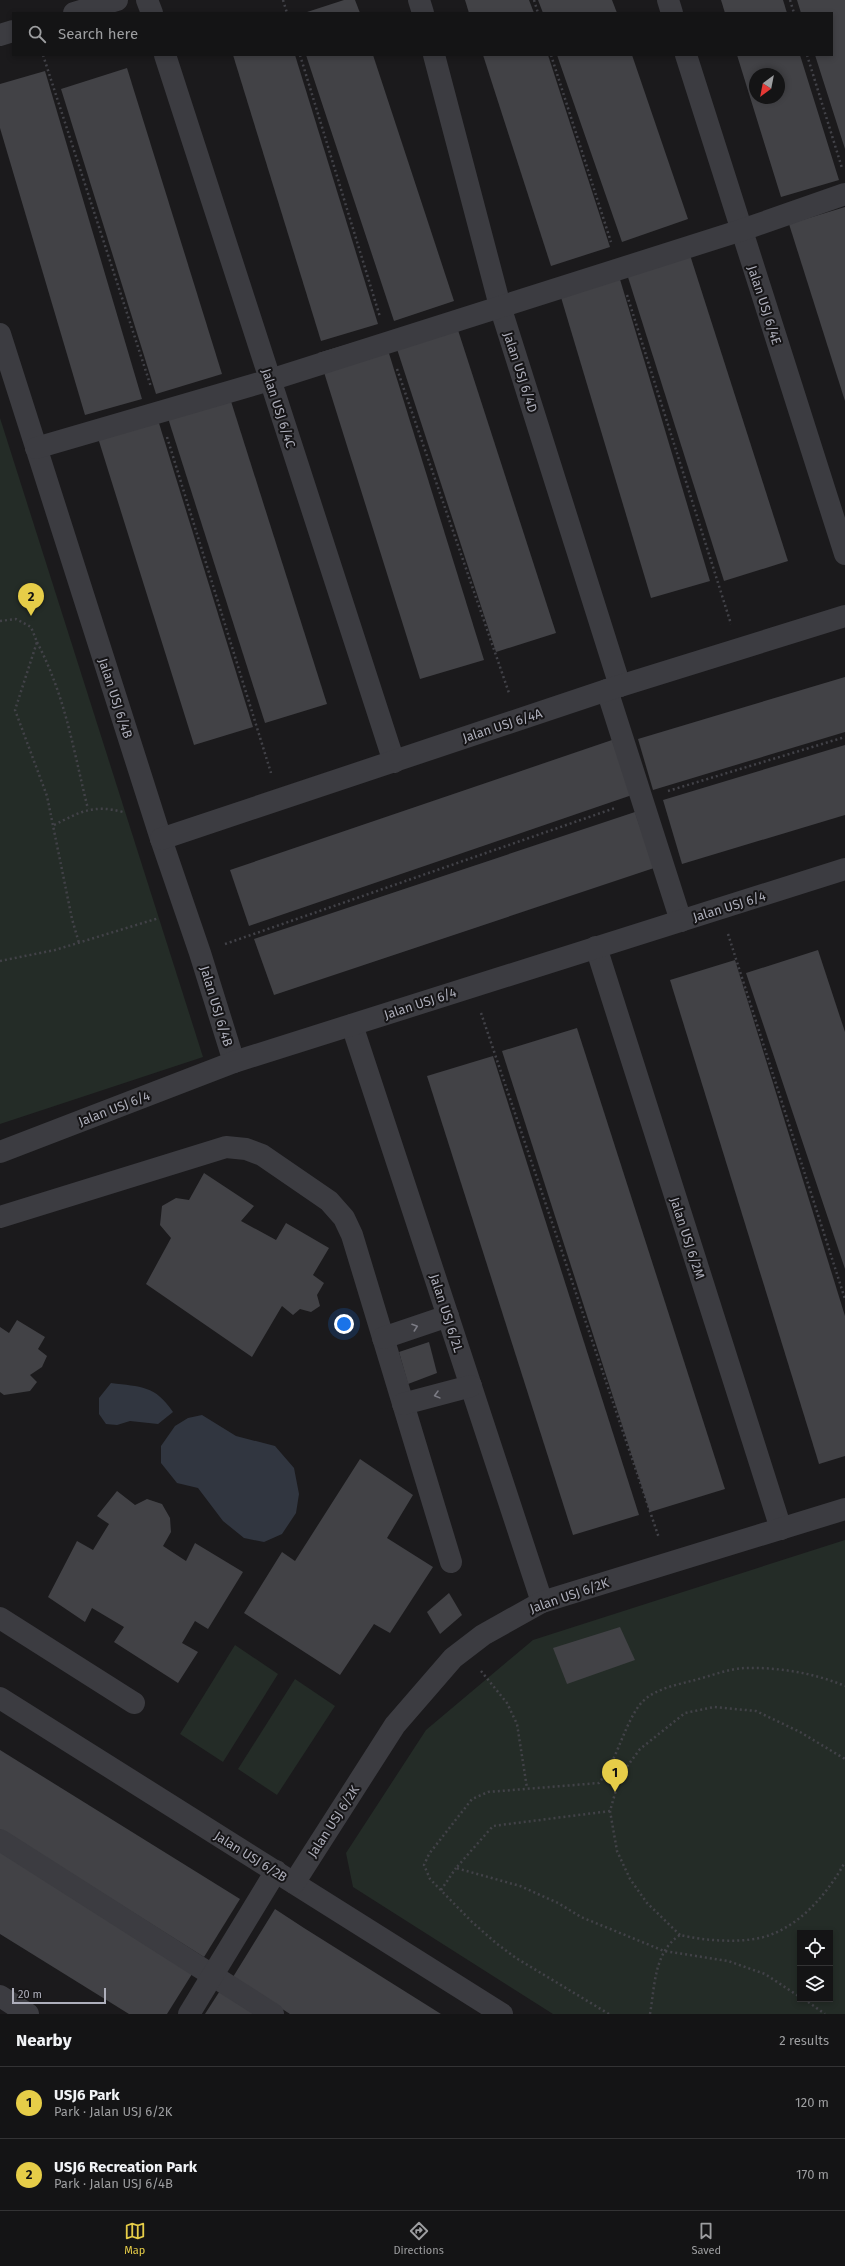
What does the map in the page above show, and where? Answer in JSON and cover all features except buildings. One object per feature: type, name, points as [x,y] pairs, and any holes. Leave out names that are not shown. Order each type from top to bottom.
[{"type":"street","points":[[86,7],[117,0]]},
{"type":"street","points":[[147,0],[152,12]]},
{"type":"street","points":[[419,0],[423,12]]},
{"type":"street","points":[[668,0],[672,12]]},
{"type":"street","points":[[0,35],[12,31]]},
{"type":"street","name":"Jalan USJ 6/4C","points":[[165,56],[394,762]]},
{"type":"street","name":"Jalan USJ 6/4D","points":[[434,56],[500,306],[614,688],[642,799],[681,921]]},
{"type":"street","name":"Jalan USJ 6/4E","points":[[686,56],[845,554]]},
{"type":"street","points":[[36,448],[270,380],[742,230],[845,194]]},
{"type":"street","name":"Jalan USJ 6/4B","points":[[0,334],[161,839],[200,953],[234,1062]]},
{"type":"street","name":"Jalan USJ 6/4A","points":[[161,839],[614,688],[845,616]]},
{"type":"street","name":"Jalan USJ 6/4","points":[[0,1152],[234,1062],[720,909],[843,876]]},
{"type":"street","name":"Jalan USJ 6/2M","points":[[596,947],[780,1529]]},
{"type":"street","name":"Jalan USJ 6/2L","points":[[352,1024],[542,1602]]},
{"type":"street","points":[[0,1218],[226,1147],[246,1149],[262,1155],[329,1201],[344,1218],[352,1235],[450,1562]]},
{"type":"street","points":[[383,1338],[448,1316]]},
{"type":"street","points":[[403,1404],[471,1386]]},
{"type":"street","name":"Jalan USJ 6/2K","points":[[294,1883],[395,1725],[453,1658],[488,1631],[542,1602],[845,1509]]},
{"type":"street","points":[[0,1618],[134,1703]]},
{"type":"street","name":"Jalan USJ 6/2B","points":[[0,1698],[502,2014]]},
{"type":"street","points":[[0,1840],[273,2014]]},
{"type":"street","points":[[189,2014],[276,1871]]},
{"type":"street","points":[[0,1996],[28,2014]]},
{"type":"path","points":[[283,0],[287,12]]},
{"type":"path","points":[[534,0],[538,12]]},
{"type":"path","points":[[790,0],[794,12]]},
{"type":"path","points":[[300,56],[388,342],[518,720]]},
{"type":"path","points":[[551,56],[739,649]]},
{"type":"path","points":[[807,56],[843,170]]},
{"type":"path","points":[[0,621],[16,619],[31,627],[58,688],[68,720],[88,809]]},
{"type":"path","points":[[37,642],[15,710],[47,796],[72,919],[79,943]]},
{"type":"path","points":[[200,953],[642,799],[845,737]]},
{"type":"path","points":[[54,825],[88,809],[106,807],[126,813]]},
{"type":"path","points":[[720,909],[845,1299]]},
{"type":"path","points":[[0,961],[55,950],[160,918]]},
{"type":"path","points":[[472,987],[668,1564]]},
{"type":"path","points":[[463,1650],[508,1703],[517,1724],[527,1788]]},
{"type":"path","points":[[609,2014],[516,1958],[472,1922],[430,1879],[424,1865],[429,1854],[472,1799],[488,1792],[599,1782],[607,1773],[638,1707],[648,1697],[667,1687],[743,1668],[780,1670],[820,1676],[845,1686]]},
{"type":"path","points":[[845,1759],[800,1732],[756,1711],[714,1707],[685,1713],[640,1749],[620,1776],[610,1811],[617,1851],[630,1879],[647,1903],[680,1935],[696,1938],[739,1940],[770,1935],[797,1920],[822,1896],[845,1862]]},
{"type":"path","points":[[441,1890],[456,1868],[493,1826],[610,1811]]},
{"type":"path","points":[[456,1868],[520,1886],[558,1903],[581,1917],[664,1951],[728,1961],[765,1974],[797,1995]]},
{"type":"path","points":[[650,2014],[660,1957],[670,1942],[680,1935]]},
{"type":"path","points":[[808,2002],[825,2014]]},
{"type":"shaded area","points":[[0,418],[203,1057],[0,1124]]},
{"type":"shaded area","points":[[111,1383],[139,1387],[153,1392],[166,1403],[173,1412],[158,1424],[130,1421],[117,1425],[106,1424],[99,1414],[99,1398]]},
{"type":"shaded area","points":[[202,1415],[236,1436],[275,1446],[294,1468],[299,1494],[296,1513],[282,1534],[264,1542],[244,1538],[223,1521],[198,1488],[177,1483],[161,1463],[161,1446],[175,1426],[188,1418]]},
{"type":"shaded area","points":[[845,1540],[845,2014],[553,2014],[353,1887],[346,1853],[426,1730],[533,1640]]},
{"type":"shaded area","points":[[235,1645],[278,1674],[223,1762],[180,1734]]},
{"type":"shaded area","points":[[295,1679],[335,1706],[277,1795],[238,1769]]},
{"type":"place","name":"USJ6 Recreation Park","points":[[31,616]]},
{"type":"place","name":"USJ6 Park","points":[[615,1792]]}]
